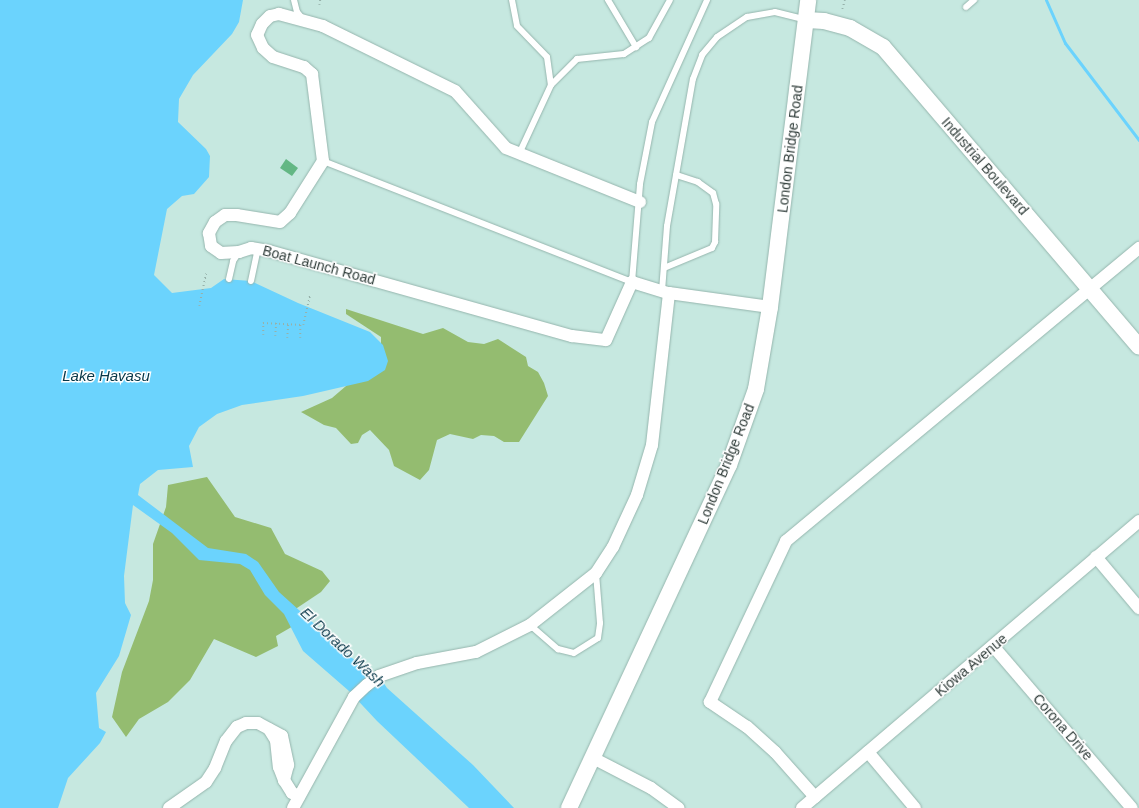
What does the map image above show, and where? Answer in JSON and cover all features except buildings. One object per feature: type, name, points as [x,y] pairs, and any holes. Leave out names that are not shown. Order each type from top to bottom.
[{"type":"street","name":"London Bridge Road","points":[[569,808],[729,465],[756,389],[770,307],[807,20],[808,0]]},
{"type":"street","points":[[323,161],[312,74],[304,67],[273,57],[263,48],[257,35],[262,24],[270,16],[279,14],[302,18],[323,26],[455,91],[506,148],[640,202]]},
{"type":"street","name":"Industrial Boulevard","points":[[807,20],[824,21],[850,28],[883,47],[1139,347]]},
{"type":"street","name":"Boat Launch Road","points":[[323,161],[290,213],[280,222],[237,214],[225,215],[215,222],[209,234],[211,246],[221,253],[239,252],[251,248],[258,249],[572,336],[606,340],[632,282]]},
{"type":"street","points":[[815,797],[775,752],[747,727],[710,702],[786,541],[869,475],[1139,248]]},
{"type":"street","points":[[632,282],[665,292],[770,307]]},
{"type":"street","points":[[293,808],[354,698],[367,685],[380,676],[417,663],[476,652],[530,625],[596,573],[613,546],[637,495],[652,445],[665,292]]},
{"type":"street","name":"Kiowa Avenue","points":[[802,808],[1139,521]]},
{"type":"street","points":[[1096,557],[1139,608]]},
{"type":"street","name":"Corona Drive","points":[[993,646],[1132,808]]},
{"type":"street","points":[[169,808],[206,782],[215,768],[226,741],[237,727],[252,722],[269,729],[285,741],[288,765],[284,780],[292,793],[299,796]]},
{"type":"street","points":[[868,752],[915,808]]},
{"type":"street","points":[[593,758],[651,788],[676,807]]},
{"type":"lane","points":[[294,0],[297,12],[302,18]]},
{"type":"lane","points":[[512,0],[517,26],[547,57],[551,85]]},
{"type":"lane","points":[[608,0],[636,47]]},
{"type":"lane","points":[[519,154],[551,85],[577,59],[624,54],[649,38],[670,0]]},
{"type":"lane","points":[[323,161],[632,282],[640,202],[640,184],[652,122],[707,0]]},
{"type":"lane","points":[[966,7],[974,0]]},
{"type":"lane","points":[[665,292],[664,268],[667,226],[693,79],[710,45],[725,30],[747,17],[775,12],[807,20]]},
{"type":"lane","points":[[664,268],[712,248],[715,242],[716,204],[713,192],[698,182],[676,175]]},
{"type":"lane","points":[[251,281],[258,249]]},
{"type":"lane","points":[[229,279],[233,261],[239,252]]},
{"type":"lane","points":[[530,625],[558,649],[574,653],[598,638],[600,623],[596,573]]},
{"type":"path","points":[[319,5],[320,0]]},
{"type":"path","points":[[842,9],[845,0]]},
{"type":"path","points":[[200,306],[206,274]]},
{"type":"path","points":[[263,336],[263,323],[303,325],[310,295]]},
{"type":"path","points":[[275,336],[276,323]]},
{"type":"path","points":[[287,338],[288,324]]},
{"type":"path","points":[[300,325],[300,338]]},
{"type":"green space","points":[[346,309],[423,334],[443,328],[468,342],[484,344],[498,339],[526,357],[528,366],[538,372],[544,383],[548,396],[519,442],[504,442],[494,436],[481,435],[473,439],[450,434],[437,440],[429,470],[420,480],[394,466],[389,450],[370,430],[362,435],[358,443],[351,444],[336,428],[324,425],[301,412],[332,398],[381,356],[381,337],[346,314]]},
{"type":"green space","points":[[207,477],[235,517],[271,528],[285,554],[322,571],[330,581],[321,592],[294,610],[295,625],[276,636],[278,646],[256,657],[214,639],[190,680],[168,702],[139,719],[126,737],[112,717],[122,672],[149,601],[153,580],[153,544],[166,507],[168,485]]},
{"type":"water","name":"Lake Havasu","points":[[0,0],[243,0],[239,22],[232,34],[193,75],[179,99],[178,122],[206,149],[210,156],[209,177],[194,194],[182,196],[167,209],[154,275],[172,293],[211,288],[224,279],[251,281],[298,303],[370,332],[383,345],[388,361],[385,370],[368,381],[303,396],[242,405],[217,414],[199,427],[189,446],[193,467],[158,470],[140,484],[138,495],[208,548],[246,554],[258,562],[279,592],[352,658],[379,676],[387,688],[473,765],[514,808],[469,808],[377,721],[349,691],[303,651],[284,614],[265,595],[250,570],[240,564],[199,560],[172,533],[133,505],[124,576],[125,603],[131,615],[119,656],[96,693],[99,728],[106,732],[100,743],[68,778],[58,808],[0,808]]},
{"type":"waterway","points":[[1046,0],[1065,43],[1139,140]]},
{"type":"water label","name":"El Dorado Wash","points":[[343,647]]}]
